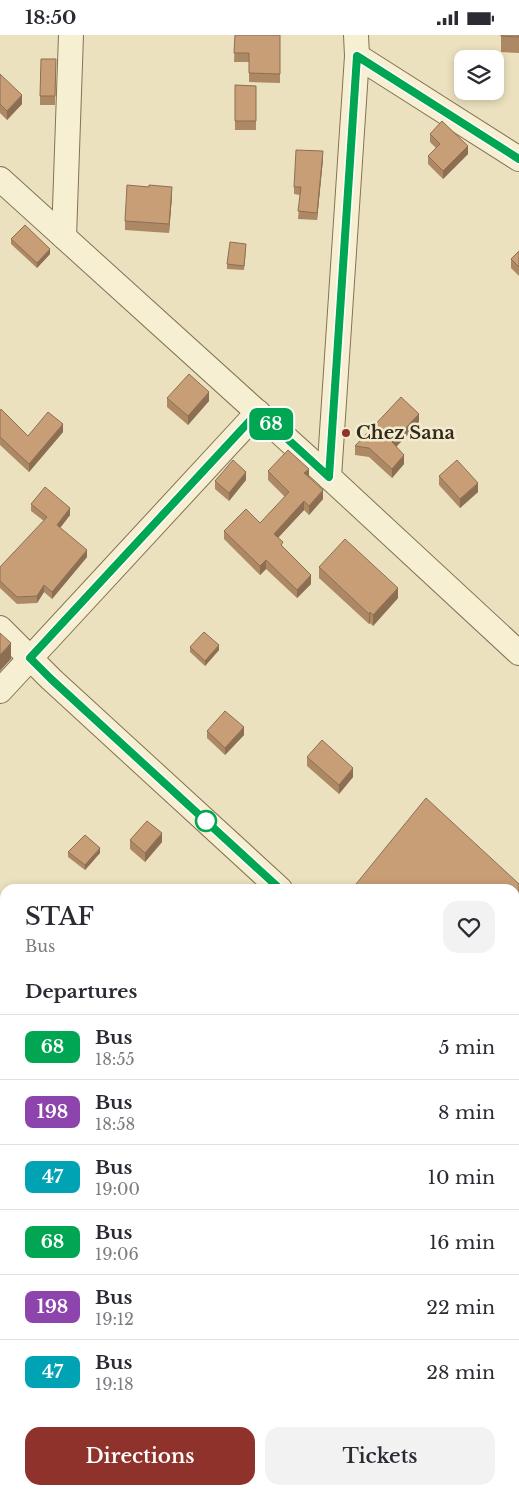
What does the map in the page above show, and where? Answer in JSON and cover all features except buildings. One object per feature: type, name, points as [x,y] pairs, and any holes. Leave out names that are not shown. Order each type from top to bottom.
[{"type":"street","points":[[64,237],[71,35]]},
{"type":"street","points":[[357,45],[519,159]]},
{"type":"street","points":[[329,477],[357,45]]},
{"type":"street","points":[[0,179],[258,412],[519,653]]},
{"type":"street","points":[[0,691],[258,412]]},
{"type":"street","points":[[0,628],[51,679],[275,884]]},
{"type":"bus line","name":"68","points":[[275,884],[30,658],[258,412],[329,477],[357,56],[519,159]]},
{"type":"place","name":"Chez Sana","points":[[346,433]]}]
